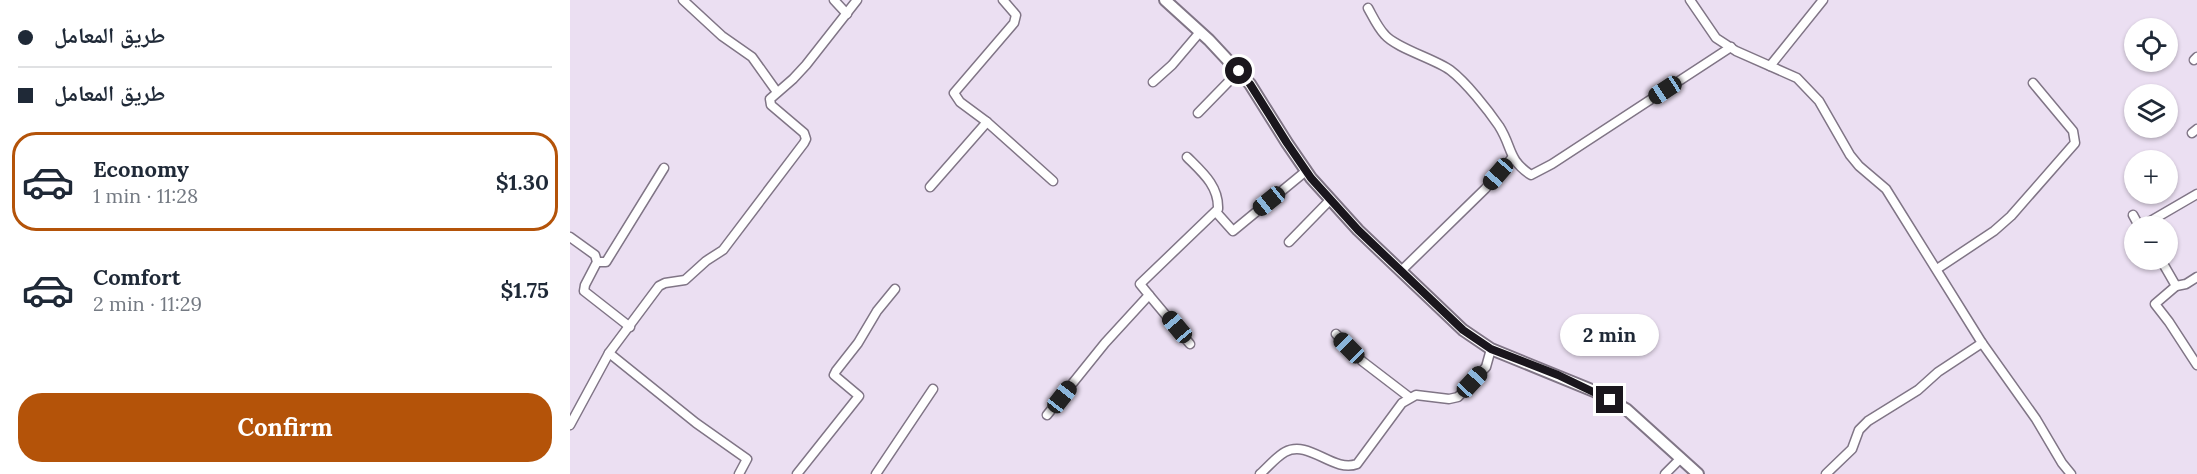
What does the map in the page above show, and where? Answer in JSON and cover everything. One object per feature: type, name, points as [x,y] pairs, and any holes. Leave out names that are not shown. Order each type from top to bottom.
[{"type":"main road","points":[[1165,0],[1200,32],[1250,84],[1306,171],[1358,230],[1463,330],[1491,349],[1558,375],[1618,405],[1654,433],[1698,474]]},
{"type":"street","points":[[683,0],[722,36],[752,57],[777,92]]},
{"type":"street","points":[[834,0],[847,14]]},
{"type":"street","points":[[570,425],[609,354],[660,285],[686,280],[728,245],[805,142],[804,133],[770,103],[771,97],[800,72],[857,0]]},
{"type":"street","points":[[1003,0],[1016,15],[1014,23],[954,93],[960,102],[987,122],[1053,181]]},
{"type":"street","points":[[1690,0],[1716,38],[1797,78],[1819,101],[1858,166],[1886,189],[1982,343],[2072,474]]},
{"type":"street","points":[[1770,66],[1823,0]]},
{"type":"street","points":[[1368,8],[1386,37],[1450,70],[1460,80],[1498,126],[1511,148],[1512,158],[1519,167],[1531,175],[1552,164],[1731,47]]},
{"type":"street","points":[[1153,82],[1172,65],[1200,32]]},
{"type":"street","points":[[1198,113],[1239,71]]},
{"type":"street","points":[[1937,269],[1994,231],[2011,216],[2075,143],[2073,131],[2033,83]]},
{"type":"street","points":[[930,187],[987,122]]},
{"type":"street","points":[[1187,157],[1207,177],[1219,196],[1218,209],[1140,284],[1190,344]]},
{"type":"street","points":[[1401,271],[1485,189],[1512,158]]},
{"type":"street","points":[[597,262],[606,262],[664,168]]},
{"type":"street","points":[[1216,212],[1233,231],[1306,171]]},
{"type":"street","points":[[2158,216],[2197,194]]},
{"type":"street","points":[[1289,243],[1331,199]]},
{"type":"street","points":[[570,237],[595,255],[597,262],[584,291],[630,327]]},
{"type":"street","points":[[2167,270],[2176,286]]},
{"type":"street","points":[[2197,277],[2186,284],[2176,286],[2155,304],[2197,365]]},
{"type":"street","points":[[797,474],[859,396],[834,375],[858,344],[877,311],[895,289]]},
{"type":"street","points":[[1047,416],[1105,342],[1149,295]]},
{"type":"street","points":[[1336,334],[1362,361],[1409,398]]},
{"type":"street","points":[[1826,474],[1852,449],[1859,430],[1868,421],[1918,390],[1938,372],[1982,343]]},
{"type":"street","points":[[1260,474],[1278,457],[1293,449],[1303,450],[1341,465],[1358,464],[1402,403],[1416,395],[1449,399],[1458,397],[1486,367],[1491,349]]},
{"type":"street","points":[[609,354],[696,423],[747,459],[739,474]]},
{"type":"street","points":[[876,474],[933,389]]},
{"type":"street","points":[[1665,474],[1681,458]]},
{"type":"route","points":[[1239,71],[1250,84],[1311,178],[1358,230],[1463,330],[1491,349],[1558,375],[1610,400]]}]
